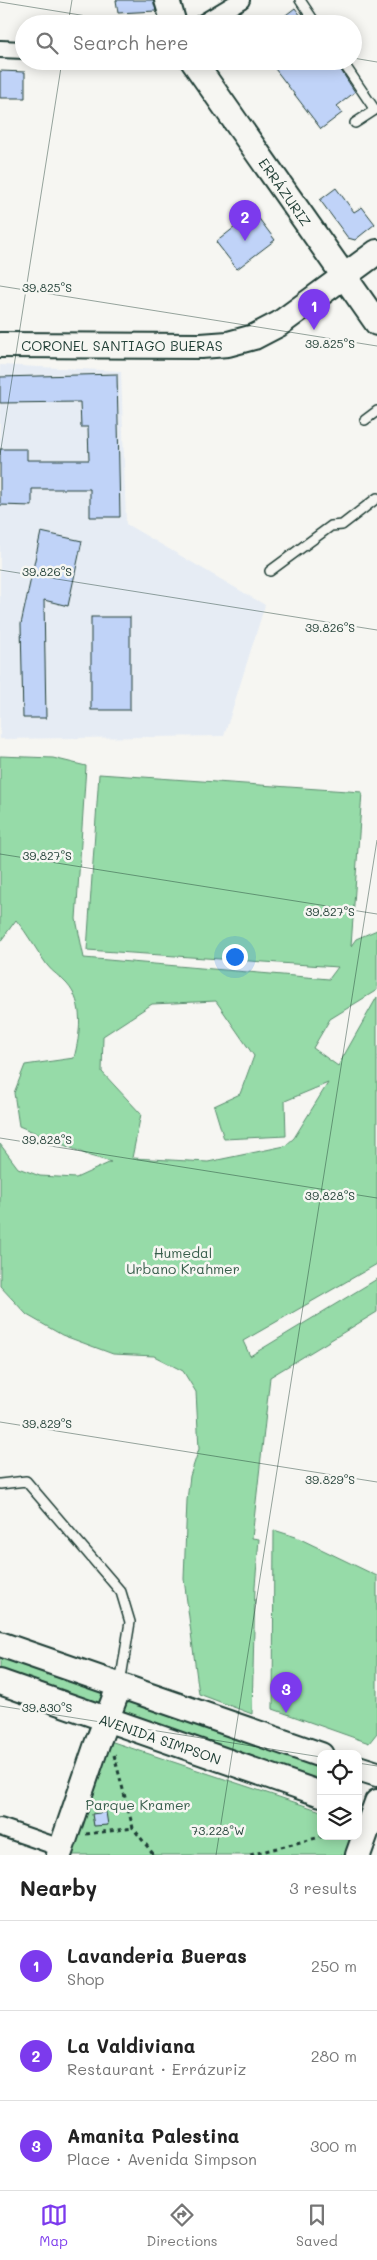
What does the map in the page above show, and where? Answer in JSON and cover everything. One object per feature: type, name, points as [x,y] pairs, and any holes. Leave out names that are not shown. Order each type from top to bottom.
[{"type":"main road","points":[[167,0],[171,15]]},
{"type":"main road","name":"ERRÁZURIZ","points":[[199,70],[377,323]]},
{"type":"main road","name":"CORONEL SANTIAGO BUERAS","points":[[0,345],[201,346],[228,344],[254,337],[278,324],[377,252]]},
{"type":"main road","points":[[0,1644],[119,1687],[317,1754]]},
{"type":"main road","name":"AVENIDA SIMPSON","points":[[0,1682],[317,1793]]},
{"type":"main road","points":[[62,1846],[119,1687]]},
{"type":"main road","points":[[362,1769],[377,1774]]},
{"type":"main road","points":[[358,1855],[372,1809]]},
{"type":"street","points":[[216,15],[241,0]]},
{"type":"street","points":[[0,48],[15,49]]},
{"type":"street","points":[[0,1827],[62,1846]]},
{"type":"lane","points":[[300,0],[310,15]]},
{"type":"lane","points":[[348,70],[375,110],[355,123]]},
{"type":"lane","points":[[365,420],[377,411]]},
{"type":"lane","points":[[270,571],[331,526],[342,525],[377,498]]},
{"type":"lane","points":[[0,1484],[26,1481],[121,1592],[130,1622],[119,1687]]},
{"type":"path","points":[[113,1750],[133,1828],[154,1855]]},
{"type":"path","points":[[62,1846],[133,1828]]},
{"type":"path","points":[[250,1855],[317,1838]]},
{"type":"shaded area","points":[[0,365],[121,371],[126,524],[265,605],[224,736],[0,739]]},
{"type":"green space","name":"Humedal Urbano Krahmer","points":[[0,756],[53,758],[86,766],[76,919],[84,958],[329,979],[338,967],[87,950],[99,774],[362,792],[351,946],[356,939],[377,930],[377,990],[330,1019],[313,1048],[338,1066],[377,997],[377,1264],[243,1341],[250,1356],[377,1279],[377,1312],[270,1377],[252,1538],[259,1539],[255,1586],[252,1714],[199,1694],[184,1579],[187,1500],[190,1476],[199,1449],[196,1392],[183,1371],[154,1356],[113,1354],[62,1335],[27,1315],[0,1286],[0,1144],[18,1168],[40,1176],[76,1178],[111,1162],[90,1156],[19,1126],[14,1093],[25,1065],[74,1058],[78,1040],[79,1010],[73,992],[65,981],[47,965],[16,920],[0,942]],"holes":[[[216,1001],[254,1056],[240,1094],[214,1106],[224,1139],[286,1136],[285,1101],[328,1083],[294,1138],[285,1146],[208,1162],[132,1158],[141,1114],[102,1072],[103,1036],[152,1004]]]},
{"type":"green space","points":[[274,1530],[296,1537],[377,1576],[377,1733],[369,1743],[273,1709]]},
{"type":"green space","points":[[0,1652],[109,1691],[104,1707],[0,1671]]},
{"type":"green space","points":[[130,1698],[317,1762],[317,1782],[124,1715],[125,1700]]},
{"type":"green space","name":"Parque Kramer","points":[[110,1741],[317,1810],[317,1840],[356,1840],[350,1855],[67,1855]]},
{"type":"building","points":[[116,0],[154,0],[156,11],[118,13]]},
{"type":"building","points":[[295,8],[300,15],[286,15]]},
{"type":"building","points":[[276,70],[341,70],[355,92],[337,106],[342,113],[321,129]]},
{"type":"building","points":[[0,71],[25,72],[25,98],[0,98]]},
{"type":"building","points":[[336,188],[354,212],[362,207],[375,224],[355,240],[348,238],[320,200]]},
{"type":"building","points":[[254,212],[275,240],[237,269],[216,242]]},
{"type":"building","points":[[117,374],[120,517],[90,517],[90,489],[32,489],[32,506],[0,505],[0,449],[27,449],[27,460],[89,460],[88,427],[81,427],[80,402],[0,403],[0,377]]},
{"type":"building","points":[[41,532],[82,541],[68,606],[44,600],[46,718],[23,718],[21,624]]},
{"type":"building","points":[[91,617],[130,617],[130,710],[91,710]]},
{"type":"building","points":[[106,1812],[108,1825],[94,1826],[92,1814]]},
{"type":"place","name":"La Valdiviana","points":[[245,241]]},
{"type":"place","name":"Lavanderia Bueras","points":[[314,330]]},
{"type":"place","name":"Amanita Palestina","points":[[286,1713]]}]
